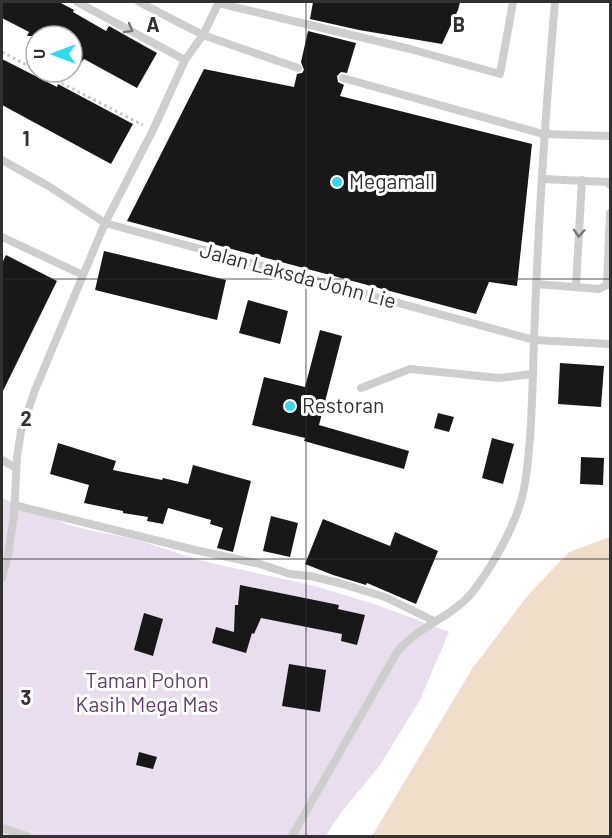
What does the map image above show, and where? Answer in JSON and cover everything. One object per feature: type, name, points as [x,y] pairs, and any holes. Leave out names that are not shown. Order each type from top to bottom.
[{"type":"lane","points":[[77,2],[185,60]]},
{"type":"lane","points":[[138,2],[202,35],[298,68]]},
{"type":"lane","points":[[2,578],[8,555],[21,431],[35,390],[105,223],[153,130],[185,60],[202,35],[218,2],[410,49],[500,74],[513,2]]},
{"type":"lane","points":[[292,837],[397,651],[407,639],[466,601],[478,586],[510,529],[517,511],[527,472],[543,134],[555,2]]},
{"type":"lane","points":[[343,78],[543,134],[610,136]]},
{"type":"lane","name":"Jalan Laksda John Lie","points":[[2,160],[50,187],[105,223],[534,340],[610,344]]},
{"type":"lane","points":[[542,179],[607,182],[610,185]]},
{"type":"lane","points":[[576,286],[582,180]]},
{"type":"lane","points":[[536,284],[599,289],[607,285],[610,213]]},
{"type":"lane","points":[[2,237],[83,275]]},
{"type":"lane","points":[[361,388],[410,369],[499,378],[532,375]]},
{"type":"lane","points":[[2,460],[16,468]]},
{"type":"lane","points":[[14,506],[260,564],[290,574],[339,583],[385,597],[434,621]]},
{"type":"lane","points":[[2,828],[27,837]]},
{"type":"path","points":[[2,52],[24,64]]},
{"type":"path","points":[[63,84],[153,130]]},
{"type":"green space","name":"Taman Pohon Kasih Mega Mas","points":[[2,498],[72,526],[141,541],[202,561],[315,586],[380,606],[449,632],[420,700],[380,765],[340,814],[326,836],[2,836]]},
{"type":"shaded area","points":[[610,537],[610,836],[372,836],[472,669],[528,595],[569,552]]},
{"type":"building","points":[[2,2],[59,2],[106,31],[109,26],[157,53],[137,88],[84,59],[84,24],[24,24],[24,29],[2,18]]},
{"type":"building","points":[[313,2],[460,2],[442,44],[310,19]]},
{"type":"building","name":"Megamall","points":[[308,31],[356,43],[347,73],[341,72],[337,76],[338,82],[344,85],[340,96],[532,144],[517,286],[489,282],[476,314],[127,221],[204,69],[294,87],[297,74],[304,70],[301,62]]},
{"type":"building","points":[[2,59],[24,70],[24,84],[51,84],[57,87],[58,84],[133,124],[111,164],[2,105]]},
{"type":"building","points":[[104,251],[226,280],[217,320],[95,290]]},
{"type":"building","points":[[6,255],[57,281],[2,393],[2,263]]},
{"type":"building","name":"Restoran","points":[[248,300],[288,311],[280,344],[239,333]]},
{"type":"building","name":"Restoran","points":[[320,330],[342,336],[319,425],[409,451],[404,469],[304,441],[305,438],[252,425],[264,377],[305,387]]},
{"type":"building","points":[[560,363],[604,366],[601,407],[558,404]]},
{"type":"building","name":"Restoran","points":[[438,413],[454,417],[449,432],[434,428]]},
{"type":"building","points":[[492,438],[514,444],[503,484],[482,478]]},
{"type":"building","points":[[58,443],[116,461],[113,470],[162,480],[163,478],[188,484],[193,465],[251,481],[233,552],[217,548],[223,528],[210,524],[211,520],[168,508],[163,524],[147,521],[148,517],[84,503],[89,485],[50,474]]},
{"type":"building","points":[[581,457],[604,458],[603,485],[580,484]]},
{"type":"building","points":[[271,516],[298,523],[290,557],[263,551]]},
{"type":"building","points":[[323,519],[390,546],[395,532],[438,551],[416,604],[367,583],[366,585],[333,575],[305,564]]},
{"type":"building","points":[[240,585],[339,605],[338,609],[365,615],[357,645],[341,641],[342,634],[261,618],[254,634],[252,633],[246,653],[212,643],[216,627],[234,632],[235,605],[238,605]]},
{"type":"building","points":[[144,613],[163,619],[153,656],[134,650]]},
{"type":"building","points":[[289,664],[326,670],[320,712],[282,706]]},
{"type":"building","points":[[139,752],[157,757],[153,769],[136,765]]},
{"type":"place","name":"Megamall","points":[[337,182]]},
{"type":"place","name":"Restoran","points":[[290,406]]}]
